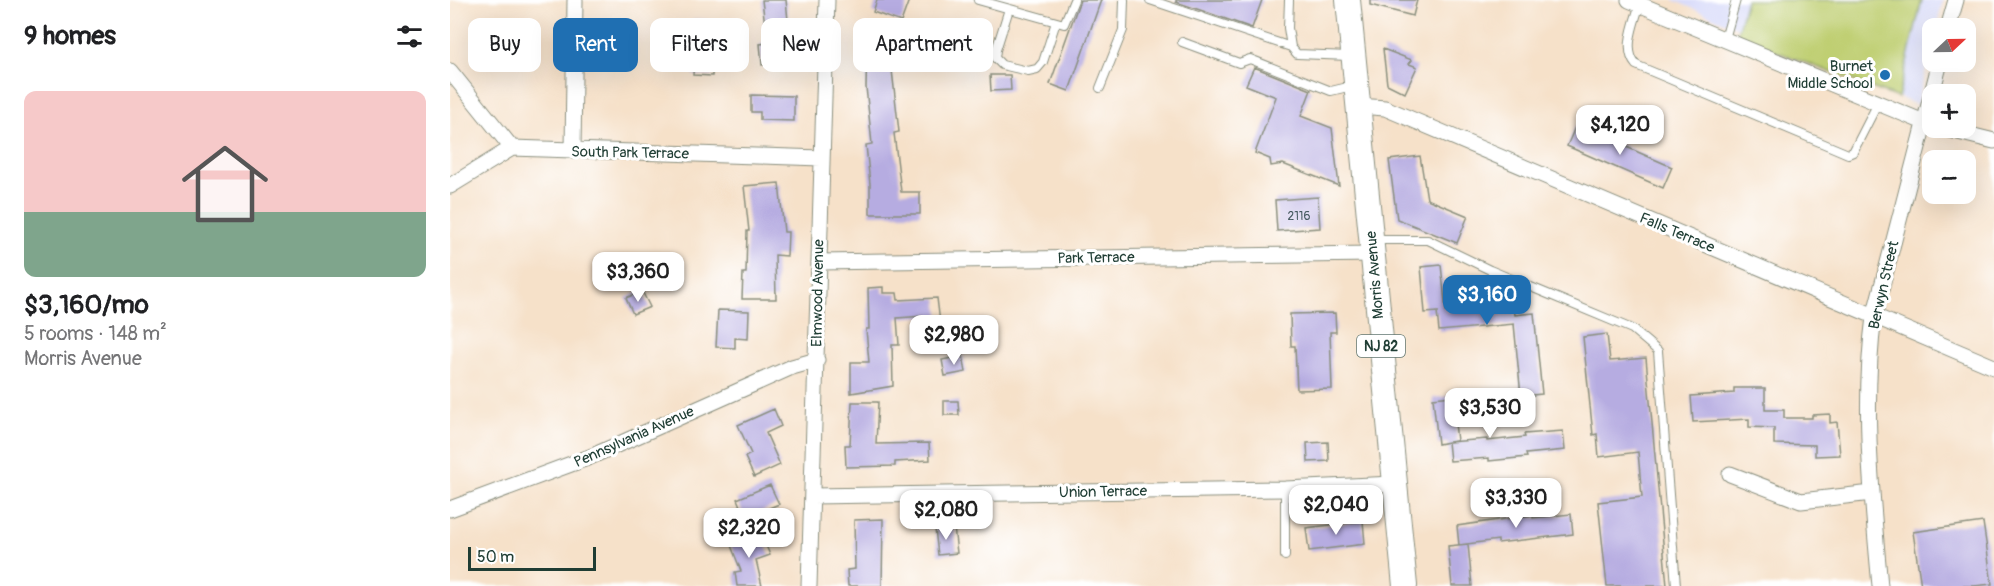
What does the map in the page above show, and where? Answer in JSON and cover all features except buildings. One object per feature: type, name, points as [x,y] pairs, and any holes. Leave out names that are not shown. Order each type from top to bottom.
[{"type":"main road","name":"Morris Avenue","points":[[1348,0],[1405,586]]},
{"type":"street","points":[[573,151],[575,0]]},
{"type":"street","name":"Elmwood Avenue","points":[[809,586],[827,0]]},
{"type":"street","points":[[1951,18],[1956,0]]},
{"type":"street","points":[[1634,2],[1922,121]]},
{"type":"street","points":[[450,71],[512,148],[450,186]]},
{"type":"street","name":"Falls Terrace","points":[[1358,95],[1994,368]]},
{"type":"street","points":[[1976,136],[1994,141]]},
{"type":"street","name":"Berwyn Street","points":[[1880,586],[1872,493],[1868,402],[1874,317],[1924,138]]},
{"type":"street","name":"South Park Terrace","points":[[512,148],[821,158]]},
{"type":"street","name":"Park Terrace","points":[[819,262],[1372,247]]},
{"type":"street","name":"Pennsylvania Avenue","points":[[450,509],[590,458],[792,367],[817,360]]},
{"type":"street","points":[[1730,474],[1801,501],[1872,493]]},
{"type":"street","name":"Union Terrace","points":[[812,496],[1285,489],[1394,484]]},
{"type":"lane","points":[[978,0],[1060,23]]},
{"type":"lane","points":[[1009,9],[996,50],[996,58],[1002,65],[1028,71],[1037,69],[1043,62],[1060,23],[1074,0]]},
{"type":"lane","points":[[1100,88],[1123,30],[1124,0]]},
{"type":"lane","points":[[1150,0],[1291,47],[1297,54],[1354,57]]},
{"type":"lane","points":[[1289,0],[1288,28],[1291,47]]},
{"type":"lane","points":[[1725,39],[1736,0]]},
{"type":"lane","points":[[1634,2],[1628,48],[1636,65],[1848,154],[1853,152],[1878,102]]},
{"type":"lane","points":[[1182,42],[1239,63],[1250,59],[1331,91],[1358,95]]},
{"type":"lane","points":[[1372,247],[1428,240],[1490,270],[1632,329],[1658,351],[1676,586]]},
{"type":"lane","points":[[1285,489],[1285,556]]},
{"type":"shaded area","name":"Burnet Middle School","points":[[1673,0],[1943,0],[1938,18],[1922,18],[1922,72],[1925,72],[1917,105]]},
{"type":"green space","name":"Burnet Middle School","points":[[1746,0],[1922,0],[1898,98],[1736,36]]},
{"type":"place","name":"Burnet Middle School","points":[[1885,75]]}]
